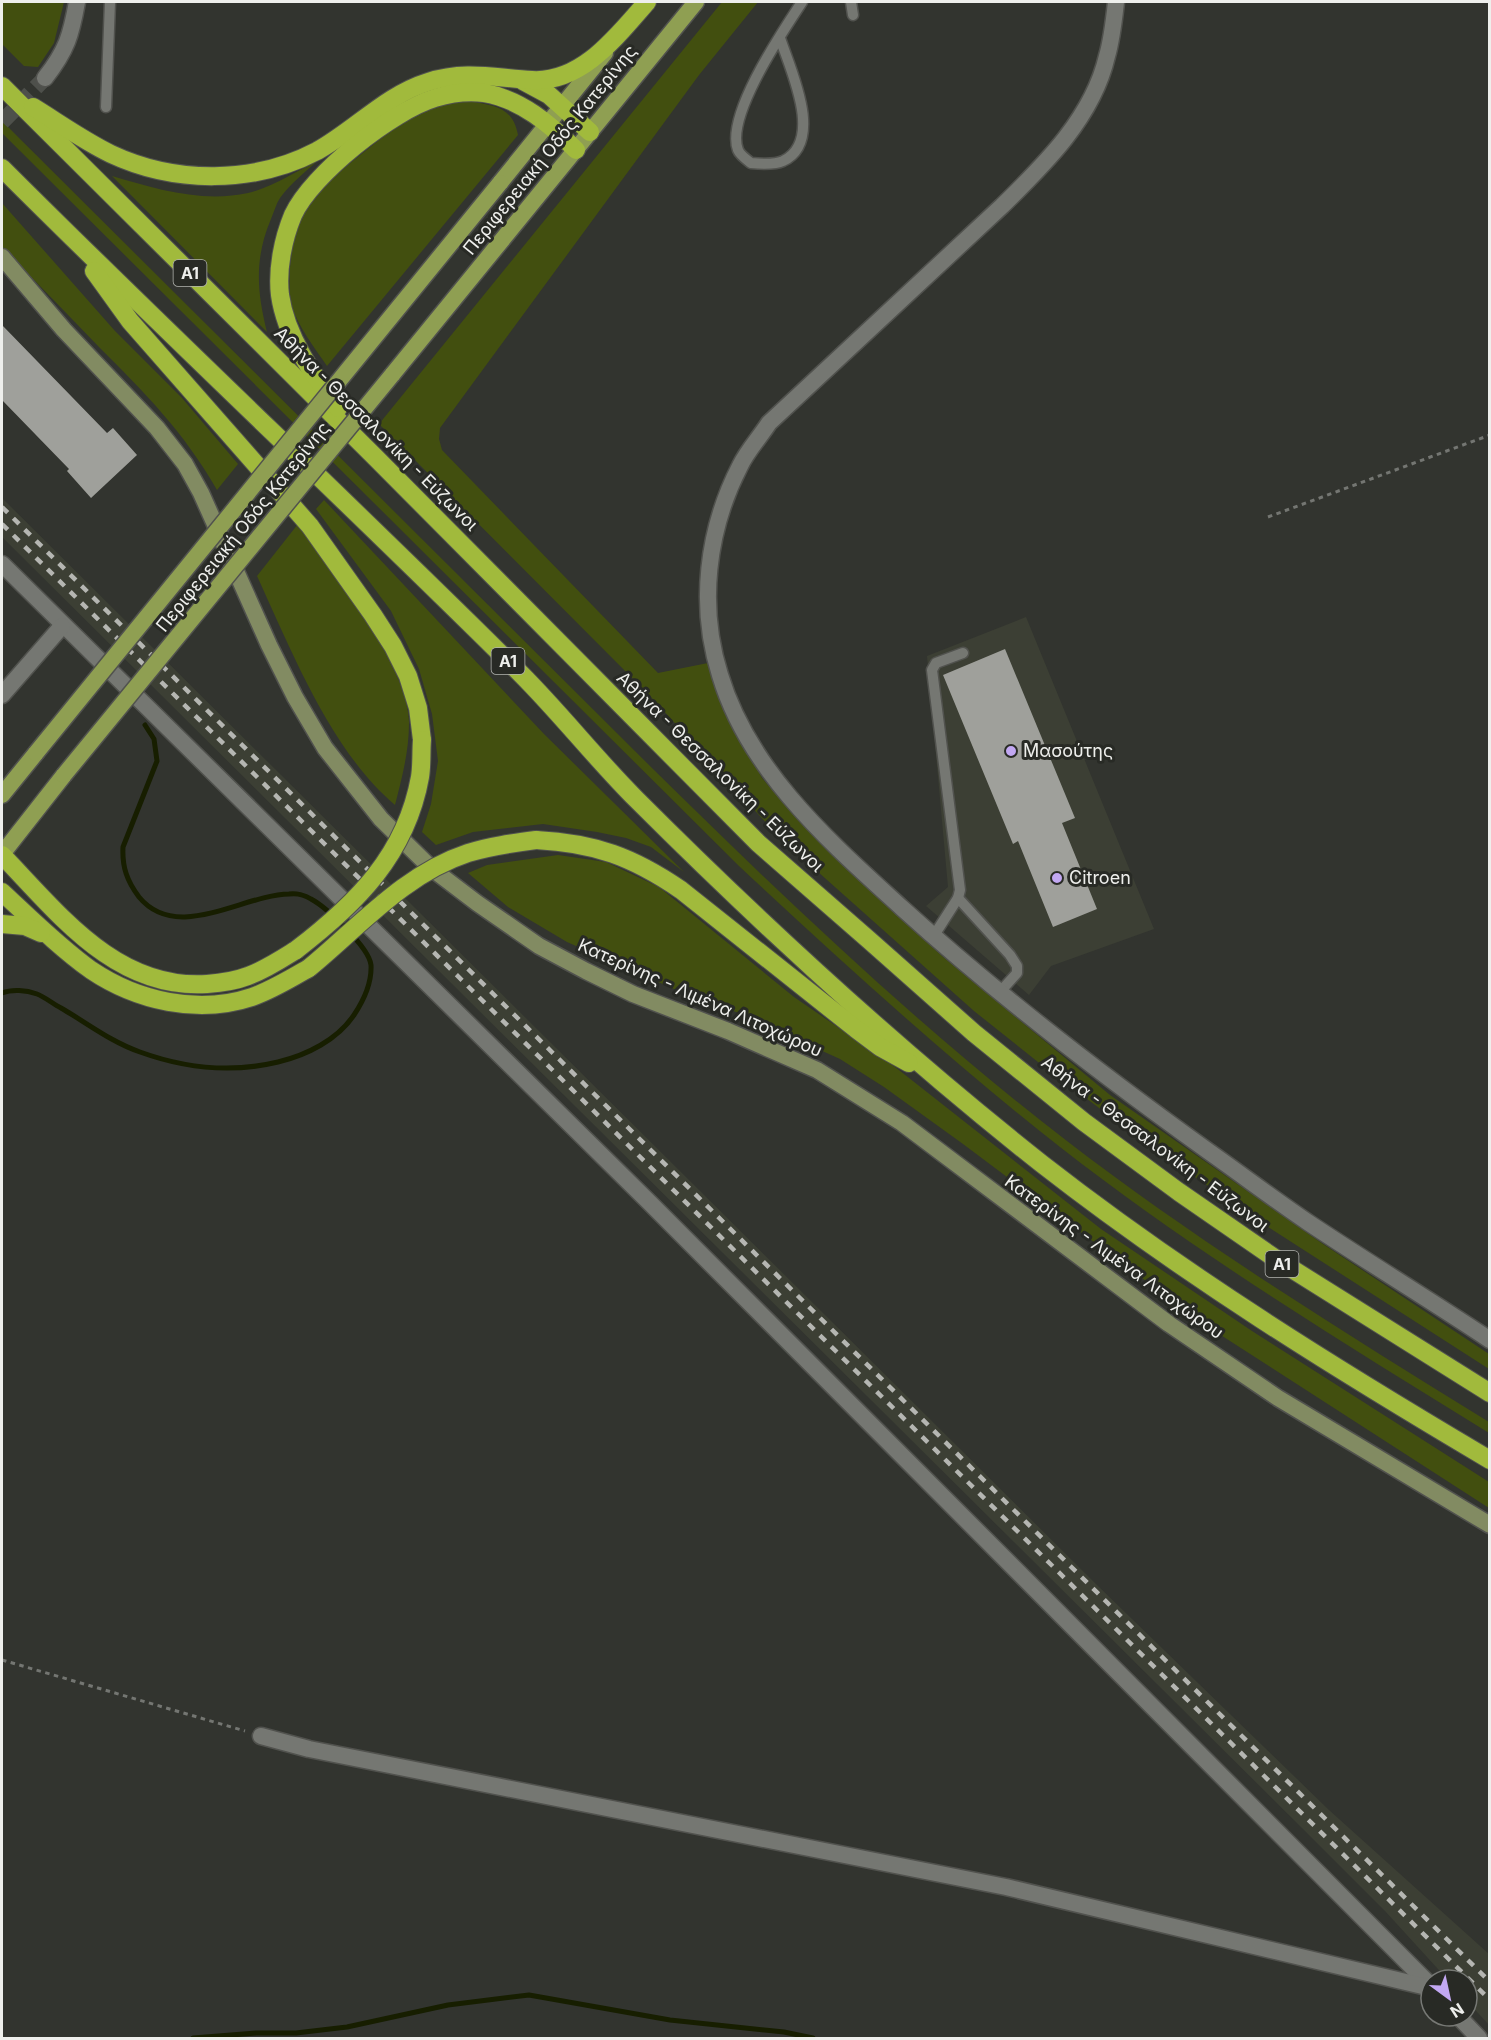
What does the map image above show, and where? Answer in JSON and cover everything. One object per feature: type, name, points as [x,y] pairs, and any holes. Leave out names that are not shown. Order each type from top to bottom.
[{"type":"highway","points":[[3,87],[89,142],[134,163],[159,171],[200,176],[243,175],[286,165],[317,151],[374,111],[428,82],[458,75],[510,77],[533,81],[574,72],[595,57],[647,2]]},
{"type":"highway","points":[[510,77],[531,84],[563,105],[590,132]]},
{"type":"highway","name":"Αθήνα - Θεσσαλονίκη - Εύζωνοι","points":[[3,87],[758,843],[974,1033],[1084,1122],[1275,1259],[1490,1393]]},
{"type":"highway","points":[[375,457],[313,373],[285,319],[280,293],[280,267],[285,241],[294,214],[329,168],[408,110],[433,98],[460,92],[486,93],[512,102],[548,123],[576,150]]},
{"type":"highway","name":"Α1","points":[[2,168],[525,678],[630,794],[829,983],[938,1079],[1044,1165],[1147,1241],[1246,1309],[1490,1460]]},
{"type":"highway","points":[[2,854],[57,913],[103,953],[129,969],[157,979],[190,985],[219,983],[246,977],[270,967],[296,950],[348,907],[371,883],[404,830],[420,776],[422,740],[418,708],[408,676],[393,646],[310,526],[130,321],[77,243]]},
{"type":"highway","points":[[2,892],[92,970],[120,986],[153,999],[191,1005],[221,1004],[250,997],[280,985],[309,968],[401,888],[436,867],[468,853],[498,845],[536,840],[587,845],[616,854],[655,872],[880,1047],[938,1079]]},
{"type":"highway","points":[[2,924],[25,926],[44,934],[62,946]]},
{"type":"main road","name":"Περιφερειακή Οδός Κατερίνης","points":[[2,795],[647,2]]},
{"type":"main road","name":"Περιφερειακή Οδός Κατερίνης","points":[[2,854],[64,775],[213,596],[696,2]]},
{"type":"main road","name":"Κατερίνης - Λιμένα Λιτοχώρου","points":[[2,257],[64,330],[157,428],[185,464],[201,493],[269,645],[295,697],[326,748],[381,819],[431,868],[539,946],[585,971],[633,994],[728,1031],[817,1070],[902,1123],[1169,1324],[1278,1398],[1490,1525]]},
{"type":"street","points":[[45,78],[60,59],[71,36],[77,2]]},
{"type":"street","points":[[1116,2],[1107,58],[1093,94],[1061,145],[1002,206],[769,423],[740,465],[712,542],[708,574],[708,605],[719,674],[747,737],[766,768],[799,808],[933,937],[1063,1044],[1289,1209],[1490,1340]]},
{"type":"street","points":[[2,564],[62,626],[650,1202],[1419,1975]]},
{"type":"street","points":[[2,695],[62,626]]},
{"type":"street","points":[[261,1736],[309,1749],[1006,1887],[1419,1984]]},
{"type":"lane","points":[[106,107],[110,2]]},
{"type":"lane","points":[[780,38],[802,104],[804,125],[802,139],[795,153],[782,162],[751,163],[739,151],[737,136],[739,116],[756,81],[780,38],[802,2]]},
{"type":"lane","points":[[851,2],[853,15]]},
{"type":"lane","points":[[933,937],[958,898],[960,890],[932,670],[936,663],[963,653]]},
{"type":"lane","points":[[958,898],[1010,955],[1017,966],[1017,973],[999,993]]},
{"type":"path","points":[[1268,517],[1490,435]]},
{"type":"path","points":[[2,1660],[261,1736]]},
{"type":"shaded area","points":[[2,498],[1097,1585],[1329,1810],[1489,1954],[1489,2025],[1479,2014],[1479,1968],[1437,1968],[1385,1911],[1307,1833],[2,537]]},
{"type":"shaded area","points":[[1026,617],[1154,929],[1051,966],[1029,995],[926,906],[948,887],[927,656]]},
{"type":"green space","points":[[2,2],[64,2],[54,43],[38,67],[24,66],[2,44]]},
{"type":"green space","points":[[722,2],[758,2],[699,75],[440,428],[439,439],[442,450],[658,673],[708,663],[720,701],[762,778],[794,815],[846,868],[942,956],[1110,1095],[1323,1244],[1489,1354],[1489,1369],[1265,1225],[1157,1151],[1048,1070],[974,1011],[780,838],[650,696],[379,424]]},
{"type":"green space","points":[[470,101],[502,109],[512,119],[518,135],[327,366],[298,322],[290,297],[293,246],[304,213],[318,194],[351,162],[404,122],[440,105]]},
{"type":"green space","points":[[2,121],[653,769],[803,914],[906,1008],[1012,1098],[1118,1179],[1274,1287],[1489,1422],[1489,1433],[1325,1331],[1164,1224],[1060,1147],[896,1010],[739,866],[2,133]]},
{"type":"green space","points":[[320,159],[280,198],[266,234],[260,262],[259,289],[267,332],[112,176],[179,193],[231,196],[266,187]]},
{"type":"green space","points":[[2,203],[115,331],[182,398],[238,464],[217,490],[191,450],[163,414],[2,248]]},
{"type":"green space","points":[[324,500],[544,734],[684,872],[651,847],[626,838],[597,832],[543,824],[473,832],[436,845],[422,832],[431,804],[438,761],[432,714],[419,669],[391,611],[316,509]]},
{"type":"green space","points":[[298,524],[366,620],[397,675],[406,701],[409,723],[408,744],[395,805],[372,783],[332,729],[299,668],[257,576]]},
{"type":"green space","points":[[558,855],[606,862],[659,887],[794,997],[890,1063],[1101,1229],[1252,1331],[1489,1482],[1489,1508],[1202,1323],[963,1144],[884,1087],[840,1059],[736,1012],[681,992],[567,942],[508,907],[468,873],[487,865]]},
{"type":"building","points":[[2,325],[107,433],[113,428],[137,455],[91,498],[67,471],[69,469],[2,400]]},
{"type":"building","points":[[1005,649],[1075,818],[1062,823],[1097,909],[1053,927],[1018,841],[1013,844],[943,675]]},
{"type":"waterway","points":[[2,993],[19,990],[37,994],[109,1038],[140,1052],[174,1062],[226,1068],[278,1062],[310,1051],[339,1032],[361,1004],[370,979],[371,965],[368,957],[346,928],[318,903],[303,895],[271,896],[191,917],[172,916],[154,910],[139,897],[126,874],[123,847],[157,761],[154,739],[145,725]]},
{"type":"waterway","points":[[193,2038],[256,2033],[296,2033],[347,2027],[448,2005],[529,1995],[670,2020],[784,2032],[813,2038]]},
{"type":"tunnel","points":[[2,122],[45,78]]},
{"type":"railway","points":[[2,507],[1490,1982]]},
{"type":"railway","points":[[2,524],[1490,2000]]},
{"type":"place","name":"Μασούτης","points":[[1011,751]]},
{"type":"place","name":"Citroen","points":[[1057,878]]}]
